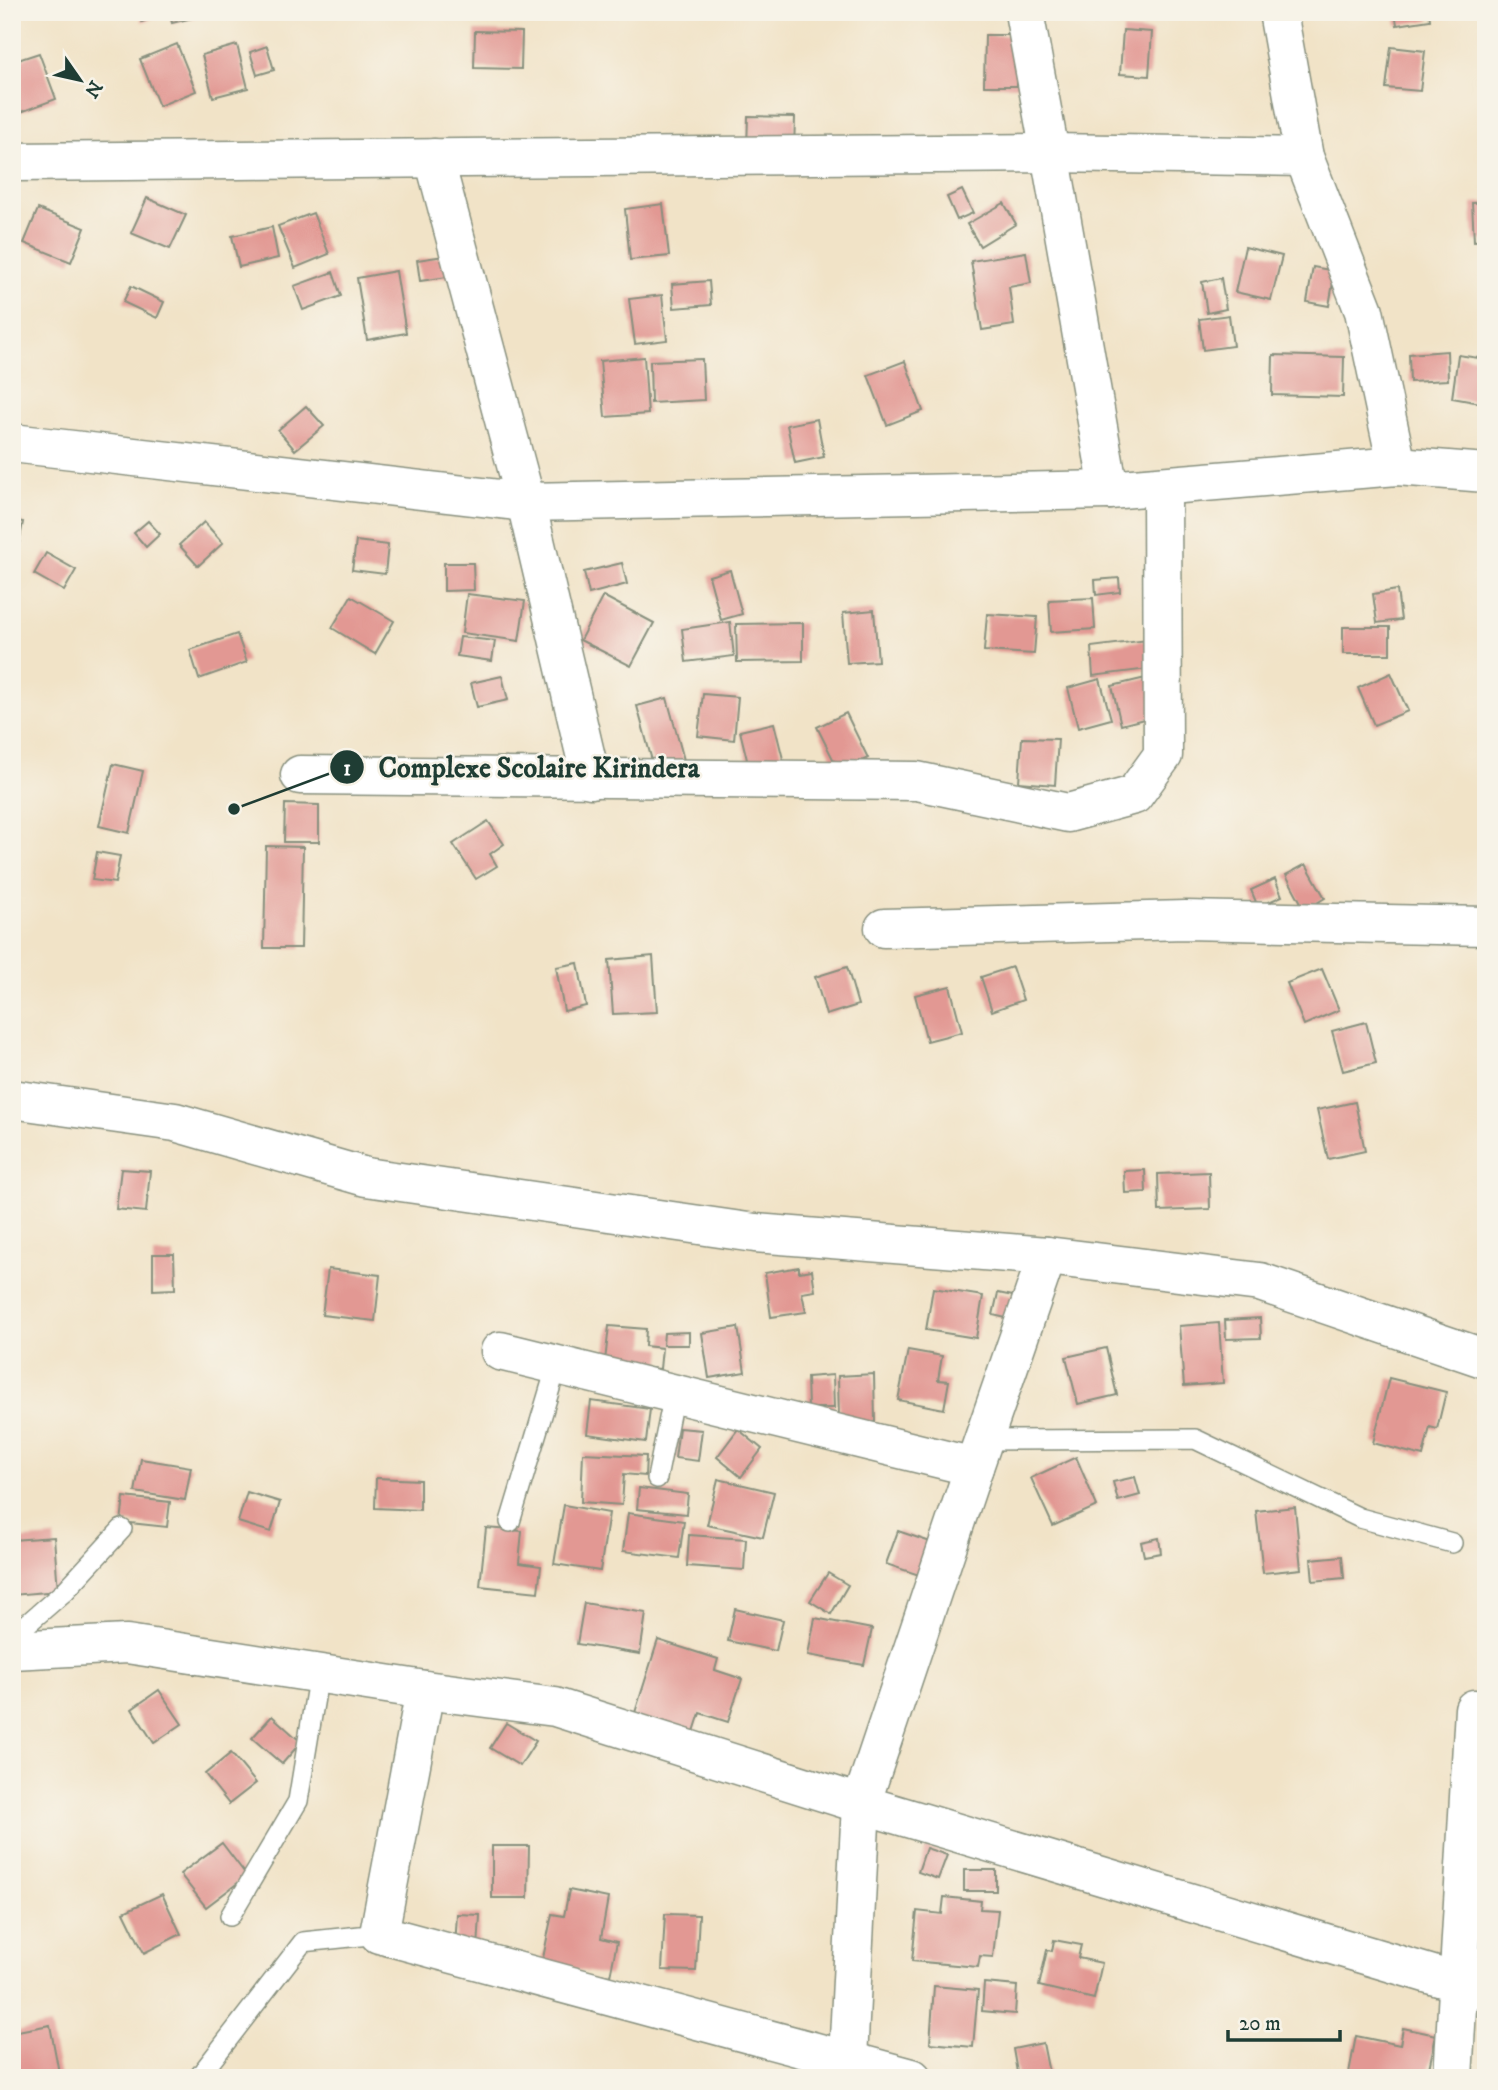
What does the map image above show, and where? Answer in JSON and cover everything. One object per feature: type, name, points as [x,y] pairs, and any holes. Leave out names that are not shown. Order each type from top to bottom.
[{"type":"street","points":[[1024,12],[1109,491]]},
{"type":"street","points":[[1278,12],[1304,157],[1364,312],[1397,466]]},
{"type":"street","points":[[12,162],[1051,153],[1304,157]]},
{"type":"street","points":[[433,158],[526,502],[592,779]]},
{"type":"street","points":[[12,443],[526,502],[1109,491],[1397,466],[1486,473]]},
{"type":"street","points":[[300,775],[917,781],[1068,813],[1134,795],[1163,755],[1162,486]]},
{"type":"street","points":[[884,928],[1185,920],[1486,926]]},
{"type":"street","points":[[12,1099],[175,1122],[366,1177],[755,1233],[1047,1256],[1260,1282],[1486,1359]]},
{"type":"street","points":[[847,2068],[861,1804],[1047,1256]]},
{"type":"street","points":[[500,1351],[674,1394],[979,1453]]},
{"type":"street","points":[[12,1650],[127,1644],[425,1690],[555,1707],[861,1804],[1472,1987]]},
{"type":"street","points":[[425,1690],[379,1934],[847,2068],[912,2078]]},
{"type":"street","points":[[1453,2078],[1472,1987],[1474,1709]]},
{"type":"lane","points":[[510,1522],[557,1366]]},
{"type":"lane","points":[[656,1478],[674,1394]]},
{"type":"lane","points":[[979,1453],[1195,1439],[1360,1518],[1452,1543]]},
{"type":"lane","points":[[12,1637],[65,1591],[122,1529]]},
{"type":"lane","points":[[230,1916],[298,1801],[319,1673]]},
{"type":"lane","points":[[198,2078],[303,1942],[379,1934]]},
{"type":"building","points":[[139,12],[164,12],[164,14],[142,22]]},
{"type":"building","points":[[169,12],[212,12],[212,13],[172,23]]},
{"type":"building","points":[[1395,12],[1429,12],[1430,20],[1397,25]]},
{"type":"building","points":[[1123,30],[1152,32],[1149,76],[1120,74]]},
{"type":"building","points":[[475,31],[522,32],[521,69],[474,68]]},
{"type":"building","points":[[985,35],[1018,35],[1017,86],[984,86]]},
{"type":"building","points":[[177,44],[196,91],[159,106],[140,59]]},
{"type":"building","points":[[237,45],[248,88],[213,97],[202,55]]},
{"type":"building","points":[[267,46],[274,70],[257,75],[250,52]]},
{"type":"building","points":[[1391,47],[1425,51],[1420,91],[1386,88]]},
{"type":"building","points":[[39,53],[56,99],[21,112],[12,89],[12,62]]},
{"type":"building","points":[[748,116],[795,117],[794,150],[747,148]]},
{"type":"building","points":[[962,190],[973,213],[957,220],[947,197]]},
{"type":"building","points":[[147,198],[186,215],[170,249],[131,233]]},
{"type":"building","points":[[1486,202],[1486,240],[1474,241],[1472,203]]},
{"type":"building","points":[[1004,203],[1016,224],[980,246],[967,224]]},
{"type":"building","points":[[663,204],[669,256],[630,260],[625,209]]},
{"type":"building","points":[[38,209],[85,228],[71,262],[24,243]]},
{"type":"building","points":[[313,213],[329,254],[295,268],[278,226]]},
{"type":"building","points":[[272,227],[278,258],[239,267],[232,236]]},
{"type":"building","points":[[1245,247],[1282,256],[1271,300],[1235,292]]},
{"type":"building","points":[[1026,252],[1031,283],[1009,287],[1014,325],[982,330],[971,261]]},
{"type":"building","points":[[451,255],[454,276],[420,281],[417,260]]},
{"type":"building","points":[[1313,267],[1335,271],[1329,306],[1307,302]]},
{"type":"building","points":[[396,271],[406,333],[367,340],[357,278]]},
{"type":"building","points":[[333,272],[341,296],[303,310],[294,286]]},
{"type":"building","points":[[1221,278],[1226,309],[1207,313],[1202,282]]},
{"type":"building","points":[[709,281],[711,305],[674,308],[672,284]]},
{"type":"building","points":[[131,286],[164,302],[157,318],[123,302]]},
{"type":"building","points":[[662,295],[667,340],[635,344],[629,299]]},
{"type":"building","points":[[1229,315],[1233,346],[1203,350],[1199,319]]},
{"type":"building","points":[[1447,351],[1448,380],[1410,382],[1409,354]]},
{"type":"building","points":[[1273,355],[1344,357],[1343,397],[1272,395]]},
{"type":"building","points":[[1458,355],[1486,359],[1486,404],[1452,398]]},
{"type":"building","points":[[644,357],[648,414],[605,417],[600,361]]},
{"type":"building","points":[[702,359],[704,400],[651,403],[650,361]]},
{"type":"building","points":[[905,361],[923,411],[887,425],[868,375]]},
{"type":"building","points":[[306,406],[324,426],[295,450],[278,430]]},
{"type":"building","points":[[817,419],[824,457],[795,463],[787,425]]},
{"type":"building","points":[[12,520],[23,522],[16,559],[12,558]]},
{"type":"building","points":[[148,521],[160,534],[146,547],[134,533]]},
{"type":"building","points":[[204,522],[223,543],[198,566],[179,545]]},
{"type":"building","points":[[356,541],[388,545],[385,574],[352,570]]},
{"type":"building","points":[[46,553],[76,570],[64,591],[34,574]]},
{"type":"building","points":[[444,563],[473,563],[474,590],[444,591]]},
{"type":"building","points":[[622,563],[627,584],[589,594],[584,572]]},
{"type":"building","points":[[730,570],[742,614],[721,620],[709,576]]},
{"type":"building","points":[[1119,578],[1120,592],[1096,595],[1095,580]]},
{"type":"building","points":[[1397,590],[1401,620],[1377,623],[1373,594]]},
{"type":"building","points":[[467,594],[525,601],[519,641],[462,633]]},
{"type":"building","points":[[351,596],[394,621],[375,654],[332,628]]},
{"type":"building","points":[[603,596],[654,623],[631,666],[580,640]]},
{"type":"building","points":[[1093,598],[1095,629],[1051,632],[1049,600]]},
{"type":"building","points":[[874,610],[878,661],[847,663],[843,613]]},
{"type":"building","points":[[987,614],[1037,617],[1034,654],[984,651]]},
{"type":"building","points":[[730,622],[734,656],[686,662],[682,629]]},
{"type":"building","points":[[803,623],[803,661],[737,662],[736,624]]},
{"type":"building","points":[[1343,627],[1390,627],[1390,654],[1343,654]]},
{"type":"building","points":[[237,634],[247,662],[199,679],[190,650]]},
{"type":"building","points":[[460,637],[495,641],[492,661],[457,656]]},
{"type":"building","points":[[1147,640],[1149,669],[1093,676],[1091,647]]},
{"type":"building","points":[[1391,673],[1408,711],[1374,725],[1358,688]]},
{"type":"building","points":[[502,676],[508,700],[477,707],[471,683]]},
{"type":"building","points":[[1154,676],[1163,714],[1121,725],[1112,686]]},
{"type":"building","points":[[1100,679],[1111,719],[1078,728],[1068,688]]},
{"type":"building","points":[[703,694],[738,697],[734,740],[698,736]]},
{"type":"building","points":[[667,698],[684,760],[654,768],[637,706]]},
{"type":"building","points":[[846,713],[868,758],[839,771],[817,727]]},
{"type":"building","points":[[774,723],[785,767],[751,776],[740,731]]},
{"type":"building","points":[[1022,738],[1058,739],[1055,785],[1019,782]]},
{"type":"building","points":[[113,764],[143,771],[129,833],[99,826]]},
{"type":"building","points":[[285,804],[319,805],[319,842],[284,842]]},
{"type":"building","points":[[488,821],[504,844],[490,854],[497,866],[476,879],[453,844]]},
{"type":"building","points":[[266,846],[303,847],[301,948],[264,948]]},
{"type":"building","points":[[97,852],[120,856],[115,883],[92,880]]},
{"type":"building","points":[[1306,864],[1325,898],[1305,910],[1286,875]]},
{"type":"building","points":[[1275,879],[1282,896],[1258,907],[1251,890]]},
{"type":"building","points":[[653,956],[657,1012],[613,1014],[609,960]]},
{"type":"building","points":[[578,963],[586,1006],[564,1011],[556,967]]},
{"type":"building","points":[[847,967],[858,1005],[826,1015],[815,977]]},
{"type":"building","points":[[1012,967],[1023,1000],[992,1011],[981,977]]},
{"type":"building","points":[[1322,969],[1339,1010],[1304,1025],[1287,983]]},
{"type":"building","points":[[950,986],[962,1032],[927,1041],[915,995]]},
{"type":"building","points":[[1366,1022],[1376,1063],[1343,1071],[1332,1031]]},
{"type":"building","points":[[1355,1102],[1365,1151],[1328,1159],[1317,1110]]},
{"type":"building","points":[[121,1169],[150,1171],[146,1212],[116,1209]]},
{"type":"building","points":[[1145,1170],[1146,1192],[1125,1193],[1124,1171]]},
{"type":"building","points":[[1209,1172],[1210,1209],[1159,1211],[1158,1174]]},
{"type":"building","points":[[153,1254],[174,1254],[175,1289],[153,1290]]},
{"type":"building","points":[[799,1267],[799,1272],[812,1270],[815,1291],[802,1293],[806,1312],[771,1317],[765,1273]]},
{"type":"building","points":[[328,1269],[380,1275],[375,1321],[322,1315]]},
{"type":"building","points":[[933,1288],[983,1296],[976,1338],[926,1330]]},
{"type":"building","points":[[998,1293],[1023,1298],[1019,1321],[993,1315]]},
{"type":"building","points":[[1260,1318],[1261,1338],[1226,1339],[1225,1320]]},
{"type":"building","points":[[1219,1323],[1223,1383],[1184,1386],[1179,1326]]},
{"type":"building","points":[[609,1326],[646,1329],[645,1346],[662,1348],[660,1369],[641,1367],[604,1370]]},
{"type":"building","points":[[738,1327],[745,1372],[709,1378],[702,1333]]},
{"type":"building","points":[[689,1332],[689,1345],[663,1345],[664,1333]]},
{"type":"building","points":[[1106,1348],[1117,1395],[1078,1404],[1066,1357]]},
{"type":"building","points":[[908,1350],[942,1356],[938,1380],[949,1381],[944,1409],[898,1400]]},
{"type":"building","points":[[874,1374],[875,1422],[839,1423],[838,1376]]},
{"type":"building","points":[[833,1375],[834,1408],[808,1408],[807,1377]]},
{"type":"building","points":[[1389,1378],[1446,1392],[1437,1429],[1430,1427],[1423,1456],[1373,1443]]},
{"type":"building","points":[[591,1401],[650,1409],[646,1442],[587,1434]]},
{"type":"building","points":[[679,1428],[702,1430],[698,1461],[675,1458]]},
{"type":"building","points":[[738,1429],[762,1449],[741,1477],[717,1457]]},
{"type":"building","points":[[583,1453],[646,1456],[645,1476],[624,1474],[622,1505],[581,1502]]},
{"type":"building","points":[[1076,1457],[1097,1506],[1053,1526],[1031,1478]]},
{"type":"building","points":[[141,1459],[191,1467],[185,1500],[135,1492]]},
{"type":"building","points":[[1135,1477],[1140,1495],[1118,1501],[1113,1482]]},
{"type":"building","points":[[376,1478],[420,1480],[420,1510],[375,1508]]},
{"type":"building","points":[[718,1479],[774,1492],[763,1537],[707,1525]]},
{"type":"building","points":[[639,1488],[688,1494],[686,1514],[637,1509]]},
{"type":"building","points":[[247,1492],[280,1502],[271,1532],[238,1522]]},
{"type":"building","points":[[124,1497],[170,1502],[167,1527],[121,1522]]},
{"type":"building","points":[[564,1505],[609,1513],[600,1571],[554,1564]]},
{"type":"building","points":[[1295,1507],[1301,1569],[1263,1573],[1256,1511]]},
{"type":"building","points":[[628,1513],[684,1521],[679,1558],[623,1551]]},
{"type":"building","points":[[486,1528],[522,1531],[519,1563],[541,1566],[538,1592],[480,1586]]},
{"type":"building","points":[[898,1531],[942,1546],[931,1579],[886,1564]]},
{"type":"building","points":[[689,1535],[746,1539],[744,1570],[687,1566]]},
{"type":"building","points":[[54,1537],[58,1591],[12,1595],[12,1540]]},
{"type":"building","points":[[1159,1538],[1161,1553],[1144,1556],[1141,1542]]},
{"type":"building","points":[[1342,1556],[1344,1578],[1313,1581],[1311,1559]]},
{"type":"building","points":[[828,1573],[848,1585],[831,1614],[810,1601]]},
{"type":"building","points":[[584,1603],[646,1613],[640,1654],[577,1644]]},
{"type":"building","points":[[735,1609],[783,1620],[776,1651],[728,1641]]},
{"type":"building","points":[[815,1618],[872,1629],[864,1665],[808,1655]]},
{"type":"building","points":[[658,1640],[718,1659],[715,1670],[742,1679],[728,1722],[700,1713],[691,1741],[632,1722]]},
{"type":"building","points":[[159,1690],[182,1724],[154,1743],[132,1709]]},
{"type":"building","points":[[272,1716],[301,1742],[282,1764],[252,1738]]},
{"type":"building","points":[[506,1723],[536,1741],[520,1766],[490,1748]]},
{"type":"building","points":[[231,1753],[256,1783],[229,1804],[205,1774]]},
{"type":"building","points":[[222,1843],[247,1876],[206,1907],[180,1874]]},
{"type":"building","points":[[492,1846],[529,1846],[528,1898],[492,1898]]},
{"type":"building","points":[[926,1848],[947,1855],[938,1879],[918,1872]]},
{"type":"building","points":[[964,1870],[996,1870],[996,1891],[964,1891]]},
{"type":"building","points":[[569,1890],[608,1898],[601,1938],[617,1942],[610,1976],[542,1963],[552,1914],[564,1916]]},
{"type":"building","points":[[162,1894],[181,1934],[144,1953],[124,1912]]},
{"type":"building","points":[[944,1897],[981,1901],[980,1909],[998,1910],[993,1957],[980,1956],[978,1967],[912,1961],[917,1911],[942,1914]]},
{"type":"building","points":[[457,1914],[480,1915],[478,1949],[455,1948]]},
{"type":"building","points":[[665,1914],[699,1915],[696,1971],[662,1970]]},
{"type":"building","points":[[1054,1940],[1081,1945],[1078,1958],[1102,1963],[1094,1999],[1039,1986],[1047,1950],[1052,1951]]},
{"type":"building","points":[[984,1983],[1017,1986],[1015,2014],[982,2011]]},
{"type":"building","points":[[934,1986],[978,1990],[973,2047],[930,2043]]},
{"type":"building","points":[[50,2025],[60,2078],[16,2078],[12,2032]]},
{"type":"building","points":[[1403,2028],[1436,2035],[1427,2078],[1348,2078],[1356,2036],[1400,2045]]},
{"type":"building","points":[[1043,2043],[1050,2078],[1018,2078],[1013,2049]]},
{"type":"place","name":"Complexe Scolaire Kirindera","points":[[234,809]]}]
